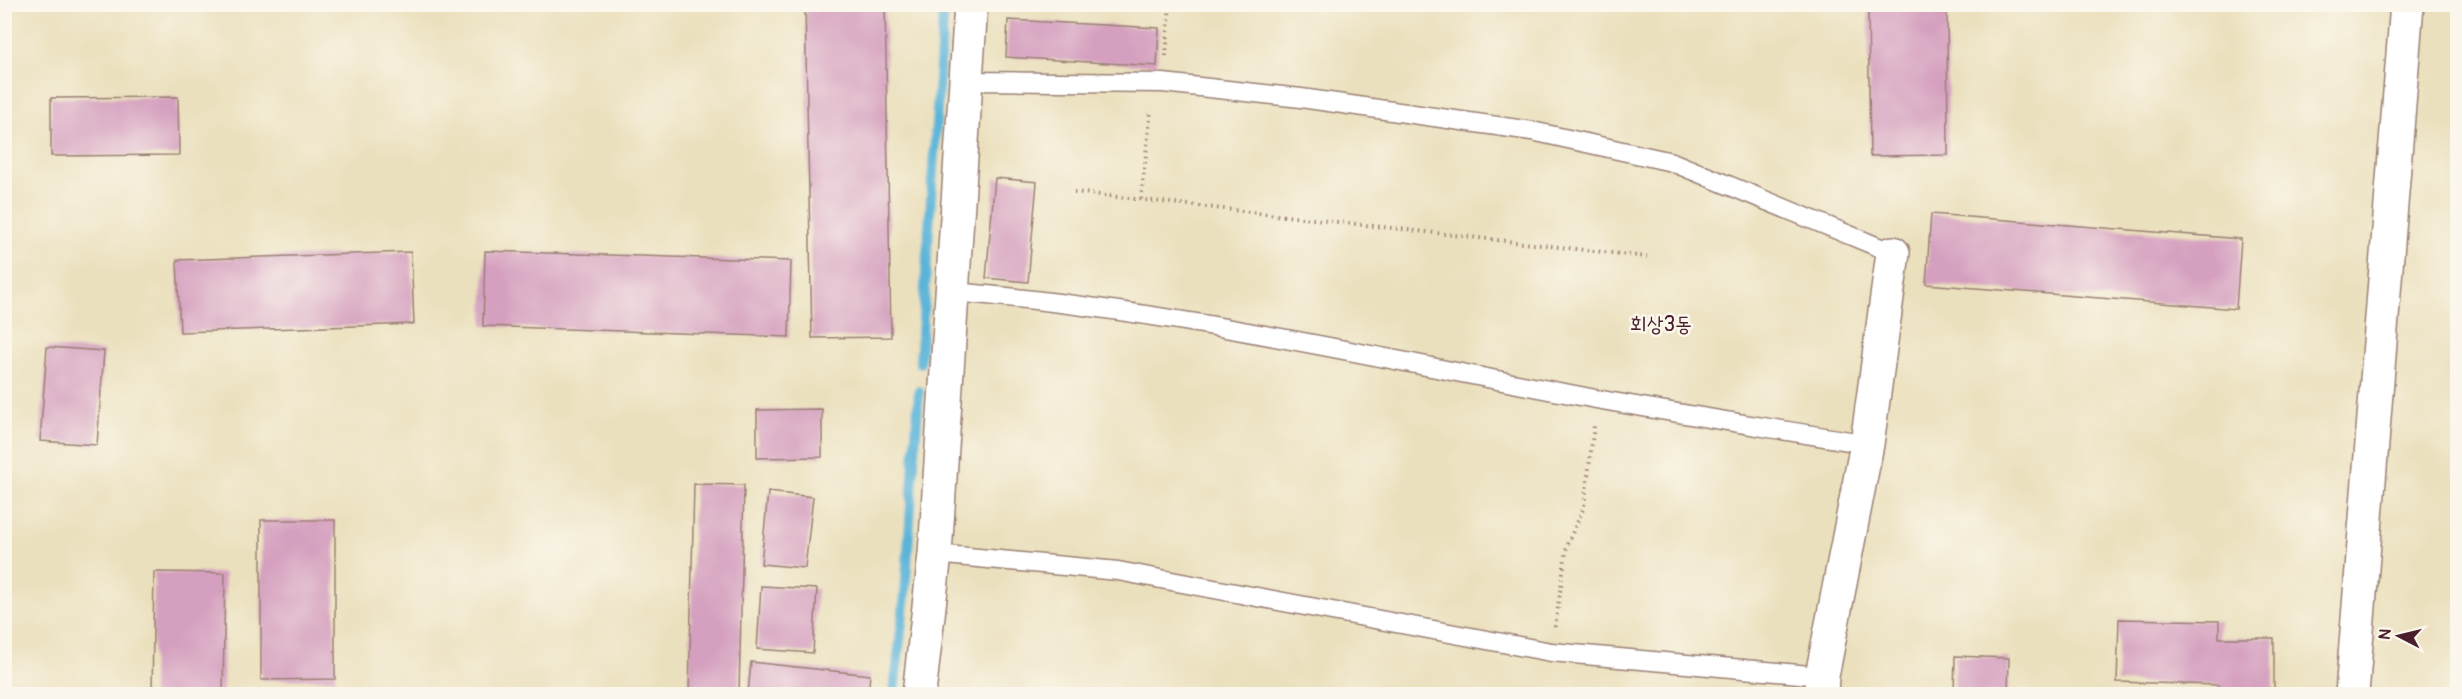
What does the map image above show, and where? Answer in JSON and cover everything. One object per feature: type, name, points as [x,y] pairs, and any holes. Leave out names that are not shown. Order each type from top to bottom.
[{"type":"street","points":[[920,694],[935,554],[971,4]]},
{"type":"street","points":[[2352,694],[2406,4]]},
{"type":"street","points":[[1822,685],[1867,444],[1893,253]]},
{"type":"lane","points":[[967,81],[1159,84],[1301,98],[1532,131],[1672,162],[1893,253]]},
{"type":"lane","points":[[952,292],[1037,299],[1114,309],[1292,339],[1597,399],[1867,444]]},
{"type":"lane","points":[[935,554],[1118,571],[1551,652],[1822,685]]},
{"type":"path","points":[[1141,199],[1170,4]]},
{"type":"path","points":[[1074,192],[1647,257]]},
{"type":"path","points":[[1551,652],[1568,545],[1584,507],[1597,399]]},
{"type":"building","points":[[1868,4],[1947,4],[1948,155],[1870,156]]},
{"type":"building","points":[[805,5],[885,5],[891,337],[812,338]]},
{"type":"building","points":[[1008,20],[1159,28],[1157,66],[1006,57]]},
{"type":"building","points":[[178,97],[179,155],[51,156],[51,98]]},
{"type":"building","points":[[995,178],[1037,182],[1028,282],[986,278]]},
{"type":"building","points":[[1931,214],[2241,239],[2236,309],[1926,284]]},
{"type":"building","points":[[485,251],[791,261],[789,337],[483,326]]},
{"type":"building","points":[[411,252],[414,324],[180,332],[177,260]]},
{"type":"building","points":[[47,347],[104,351],[97,445],[40,441]]},
{"type":"building","points":[[822,409],[822,457],[757,458],[757,410]]},
{"type":"building","points":[[694,484],[744,485],[739,694],[689,694]]},
{"type":"building","points":[[768,492],[813,497],[805,568],[761,564]]},
{"type":"building","points":[[261,520],[335,520],[335,679],[261,680]]},
{"type":"building","points":[[154,572],[225,573],[223,694],[152,694]]},
{"type":"building","points":[[761,586],[817,589],[813,653],[757,649]]},
{"type":"building","points":[[2119,619],[2219,621],[2219,638],[2274,638],[2274,694],[2218,694],[2218,685],[2117,682]]},
{"type":"building","points":[[1955,656],[2009,658],[2008,694],[1954,694]]},
{"type":"building","points":[[751,662],[870,675],[868,694],[748,694]]},
{"type":"waterway","points":[[920,363],[944,4]]},
{"type":"waterway","points":[[894,694],[905,594],[919,391]]},
{"type":"district","name":"회상3동","points":[[1661,324]]}]
